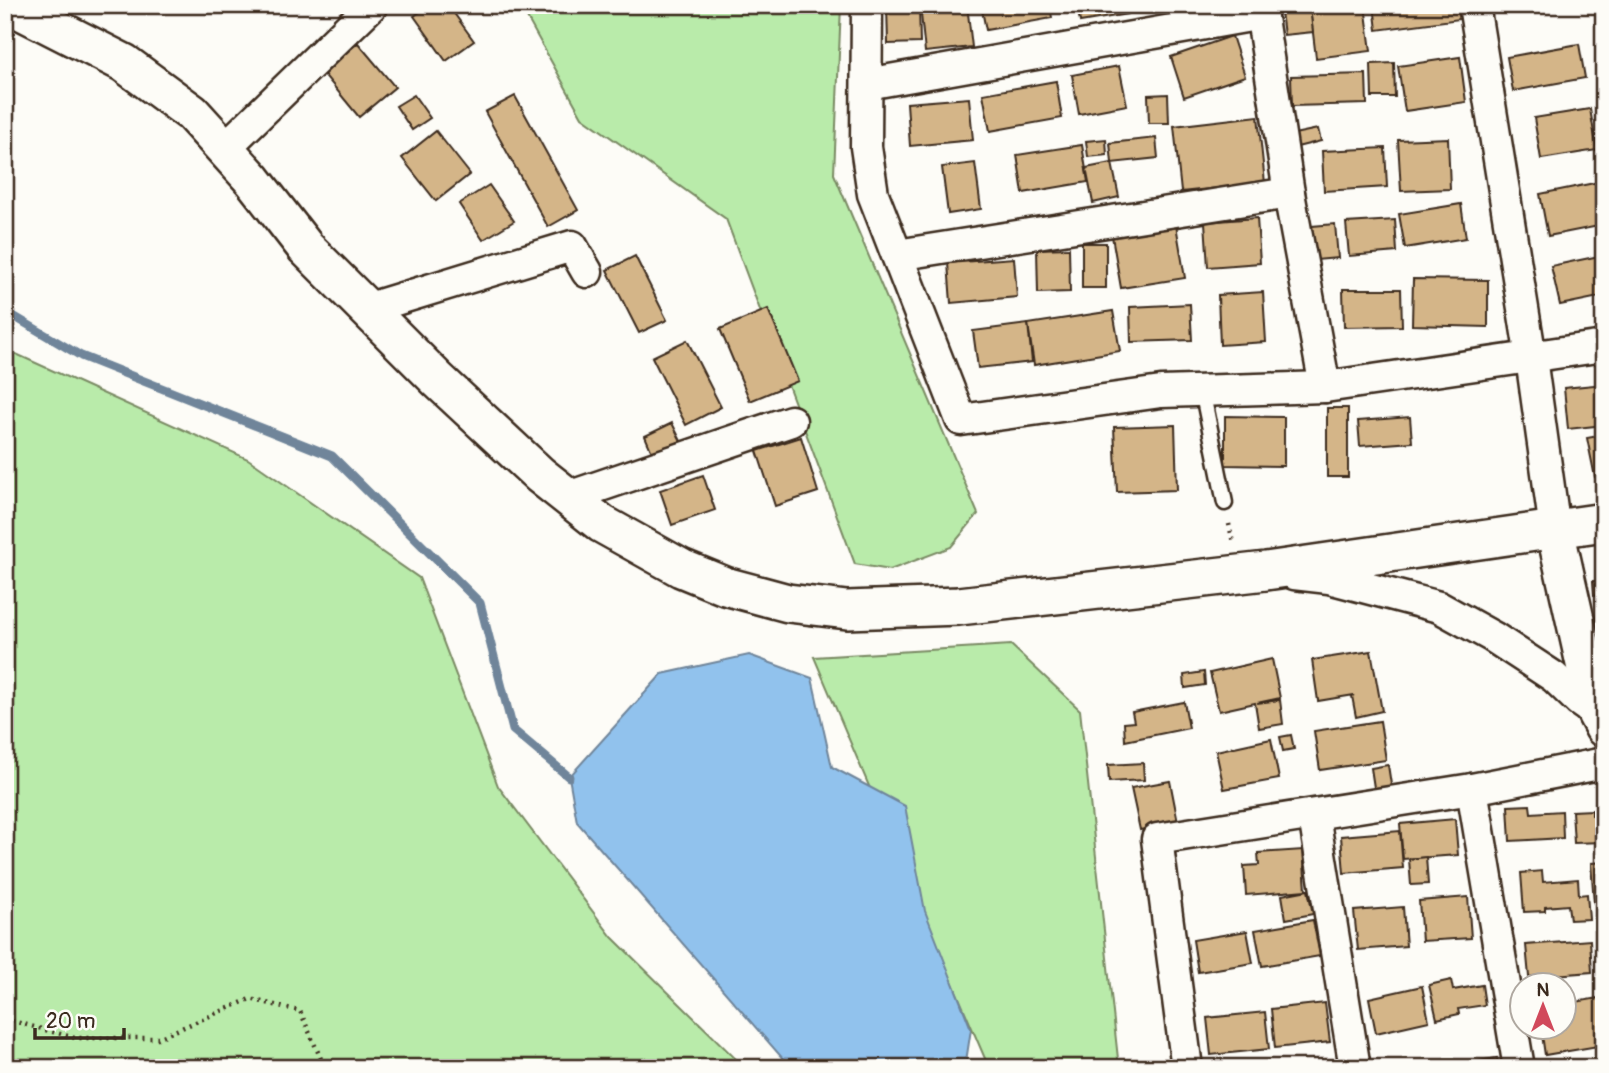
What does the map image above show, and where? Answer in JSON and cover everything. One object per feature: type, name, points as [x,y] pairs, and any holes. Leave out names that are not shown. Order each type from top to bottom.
[{"type":"street","points":[[10,5],[124,64],[192,113],[253,180],[306,248],[476,416],[540,475],[603,524],[681,568],[725,586],[788,604],[847,610],[959,606],[1252,572],[1604,522]]},
{"type":"street","points":[[224,149],[372,5]]},
{"type":"street","points":[[867,5],[866,147],[873,194],[961,420],[1161,392],[1325,387],[1604,346]]},
{"type":"street","points":[[1474,5],[1531,358],[1555,530],[1600,720]]},
{"type":"street","points":[[867,84],[1261,10],[1325,387]]},
{"type":"street","points":[[897,255],[1290,192]]},
{"type":"street","points":[[366,309],[572,246],[587,272]]},
{"type":"street","points":[[568,497],[791,421]]},
{"type":"street","points":[[1252,572],[1329,578],[1439,607],[1493,637],[1554,677],[1600,720]]},
{"type":"street","points":[[1187,1068],[1157,839],[1314,816],[1604,763]]},
{"type":"street","points":[[1472,789],[1519,1068]]},
{"type":"street","points":[[1314,816],[1355,1068]]},
{"type":"lane","points":[[1202,390],[1225,503]]},
{"type":"path","points":[[1225,503],[1252,572]]},
{"type":"path","points":[[5,1019],[75,1038],[159,1038],[250,999],[299,1011],[325,1068]]},
{"type":"green space","points":[[520,5],[841,5],[834,174],[978,514],[951,547],[890,570],[855,564],[726,219],[582,117]]},
{"type":"green space","points":[[5,349],[248,459],[419,578],[498,786],[612,937],[745,1068],[5,1068]]},
{"type":"green space","points":[[1011,645],[1080,710],[1119,1068],[989,1068],[814,657]]},
{"type":"water","points":[[749,655],[812,678],[832,767],[905,806],[925,911],[971,1029],[965,1068],[791,1068],[577,822],[569,777],[662,674]]},
{"type":"building","points":[[430,5],[448,5],[474,41],[446,61],[414,16]]},
{"type":"building","points":[[887,5],[919,5],[920,43],[888,44]]},
{"type":"building","points":[[920,5],[967,5],[972,47],[925,52]]},
{"type":"building","points":[[981,5],[1050,5],[1052,18],[986,30]]},
{"type":"building","points":[[1077,5],[1126,5],[1128,14],[1080,22]]},
{"type":"building","points":[[1365,5],[1371,51],[1316,58],[1310,8]]},
{"type":"building","points":[[1374,5],[1458,5],[1460,19],[1377,30]]},
{"type":"building","points":[[1310,8],[1313,32],[1284,35],[1281,12]]},
{"type":"building","points":[[1232,36],[1245,76],[1184,97],[1171,57]]},
{"type":"building","points":[[358,43],[395,87],[359,117],[322,72]]},
{"type":"building","points":[[1579,44],[1585,78],[1513,91],[1507,57]]},
{"type":"building","points":[[1460,57],[1466,102],[1405,111],[1398,66]]},
{"type":"building","points":[[1394,63],[1395,97],[1372,97],[1371,64]]},
{"type":"building","points":[[1119,66],[1127,105],[1079,114],[1072,75]]},
{"type":"building","points":[[1366,74],[1367,104],[1292,106],[1291,76]]},
{"type":"building","points":[[1056,81],[1062,118],[990,131],[983,94]]},
{"type":"building","points":[[1168,94],[1169,123],[1149,123],[1148,95]]},
{"type":"building","points":[[414,95],[430,118],[412,130],[396,106]]},
{"type":"building","points":[[515,96],[578,210],[548,227],[485,112]]},
{"type":"building","points":[[969,98],[973,140],[910,146],[907,103]]},
{"type":"building","points":[[1590,109],[1597,150],[1541,159],[1534,118]]},
{"type":"building","points":[[1258,116],[1265,183],[1181,192],[1174,126]]},
{"type":"building","points":[[1318,129],[1321,141],[1297,147],[1294,134]]},
{"type":"building","points":[[436,131],[470,174],[436,201],[402,158]]},
{"type":"building","points":[[1156,138],[1158,158],[1112,163],[1110,143]]},
{"type":"building","points":[[1448,138],[1450,189],[1401,191],[1398,140]]},
{"type":"building","points":[[1106,139],[1107,155],[1088,157],[1086,141]]},
{"type":"building","points":[[1082,145],[1088,182],[1023,193],[1017,155]]},
{"type":"building","points":[[1385,148],[1387,187],[1324,191],[1322,151]]},
{"type":"building","points":[[975,163],[981,209],[948,214],[942,167]]},
{"type":"building","points":[[1112,163],[1119,197],[1093,203],[1086,168]]},
{"type":"building","points":[[1604,181],[1604,225],[1548,236],[1540,194]]},
{"type":"building","points":[[489,185],[514,221],[483,240],[459,204]]},
{"type":"building","points":[[1461,204],[1466,238],[1405,248],[1399,214]]},
{"type":"building","points":[[1257,218],[1260,263],[1208,267],[1205,222]]},
{"type":"building","points":[[1395,220],[1397,252],[1349,256],[1346,223]]},
{"type":"building","points":[[1335,224],[1338,258],[1316,260],[1312,226]]},
{"type":"building","points":[[1176,225],[1185,278],[1121,288],[1112,236]]},
{"type":"building","points":[[1082,243],[1106,243],[1106,288],[1082,288]]},
{"type":"building","points":[[1069,248],[1070,292],[1038,293],[1037,249]]},
{"type":"building","points":[[1604,255],[1604,296],[1560,305],[1551,266]]},
{"type":"building","points":[[635,256],[667,320],[639,333],[607,270]]},
{"type":"building","points":[[1014,258],[1017,297],[951,303],[948,263]]},
{"type":"building","points":[[1413,279],[1488,280],[1488,327],[1412,325]]},
{"type":"building","points":[[1343,289],[1401,289],[1402,326],[1344,327]]},
{"type":"building","points":[[1263,292],[1266,342],[1220,345],[1218,295]]},
{"type":"building","points":[[1190,304],[1192,340],[1131,342],[1130,307]]},
{"type":"building","points":[[768,309],[798,381],[750,401],[720,329]]},
{"type":"building","points":[[1113,311],[1120,351],[1034,365],[1028,324]]},
{"type":"building","points":[[1028,324],[1032,362],[978,368],[973,331]]},
{"type":"building","points":[[687,340],[721,407],[686,425],[652,357]]},
{"type":"building","points":[[1604,384],[1604,425],[1568,429],[1564,388]]},
{"type":"building","points":[[1327,408],[1348,408],[1348,477],[1327,477]]},
{"type":"building","points":[[1225,416],[1284,417],[1284,466],[1225,465]]},
{"type":"building","points":[[1410,417],[1412,442],[1360,446],[1358,421]]},
{"type":"building","points":[[672,423],[681,441],[653,455],[645,436]]},
{"type":"building","points":[[1175,425],[1177,490],[1117,492],[1114,427]]},
{"type":"building","points":[[1604,435],[1604,475],[1595,477],[1587,438]]},
{"type":"building","points":[[801,437],[818,492],[775,506],[757,451]]},
{"type":"building","points":[[703,475],[715,510],[672,525],[660,490]]},
{"type":"building","points":[[1593,581],[1604,581],[1604,594],[1594,595]]},
{"type":"building","points":[[1371,651],[1382,711],[1356,717],[1354,695],[1318,701],[1312,660]]},
{"type":"building","points":[[1272,659],[1280,698],[1257,703],[1280,700],[1283,724],[1259,728],[1255,703],[1219,711],[1210,673]]},
{"type":"building","points":[[1204,672],[1205,685],[1185,688],[1184,675]]},
{"type":"building","points":[[1184,702],[1189,728],[1125,741],[1124,723],[1134,722],[1132,712]]},
{"type":"building","points":[[1380,721],[1386,760],[1320,770],[1314,731]]},
{"type":"building","points":[[1291,735],[1294,749],[1283,751],[1280,737]]},
{"type":"building","points":[[1271,739],[1279,779],[1224,789],[1216,751]]},
{"type":"building","points":[[1143,763],[1144,780],[1109,782],[1108,765]]},
{"type":"building","points":[[1388,765],[1392,791],[1375,794],[1371,768]]},
{"type":"building","points":[[1170,781],[1178,822],[1140,830],[1131,788]]},
{"type":"building","points":[[1530,805],[1531,813],[1562,811],[1563,838],[1510,841],[1508,806]]},
{"type":"building","points":[[1592,810],[1592,815],[1604,815],[1604,842],[1574,843],[1572,811]]},
{"type":"building","points":[[1455,819],[1458,855],[1403,859],[1400,824]]},
{"type":"building","points":[[1400,831],[1403,868],[1344,873],[1341,836]]},
{"type":"building","points":[[1303,850],[1306,890],[1246,895],[1244,866],[1259,865],[1258,853]]},
{"type":"building","points":[[1426,857],[1428,884],[1411,885],[1409,859]]},
{"type":"building","points":[[1604,862],[1604,902],[1594,903],[1591,863]]},
{"type":"building","points":[[1542,871],[1543,882],[1578,879],[1579,895],[1587,894],[1589,919],[1570,920],[1568,905],[1545,907],[1545,911],[1524,912],[1521,873]]},
{"type":"building","points":[[1308,890],[1313,914],[1286,919],[1282,895]]},
{"type":"building","points":[[1468,897],[1471,938],[1422,941],[1419,901]]},
{"type":"building","points":[[1403,907],[1406,946],[1358,950],[1354,911]]},
{"type":"building","points":[[1313,920],[1320,956],[1262,966],[1255,930]]},
{"type":"building","points":[[1247,931],[1253,963],[1198,972],[1193,940]]},
{"type":"building","points":[[1590,940],[1592,972],[1529,972],[1526,945]]},
{"type":"building","points":[[1451,980],[1453,990],[1482,985],[1485,1005],[1458,1009],[1459,1014],[1437,1019],[1429,985]]},
{"type":"building","points":[[1422,986],[1429,1021],[1376,1033],[1369,998]]},
{"type":"building","points":[[1604,997],[1604,1045],[1545,1055],[1543,1042],[1578,1042],[1578,1002]]},
{"type":"building","points":[[1325,1003],[1330,1042],[1275,1048],[1271,1009]]},
{"type":"building","points":[[1265,1012],[1269,1049],[1211,1055],[1207,1018]]},
{"type":"building","points":[[1497,1058],[1499,1068],[1437,1068]]},
{"type":"waterway","points":[[5,311],[81,356],[332,456],[480,603],[513,730],[569,777]]}]
